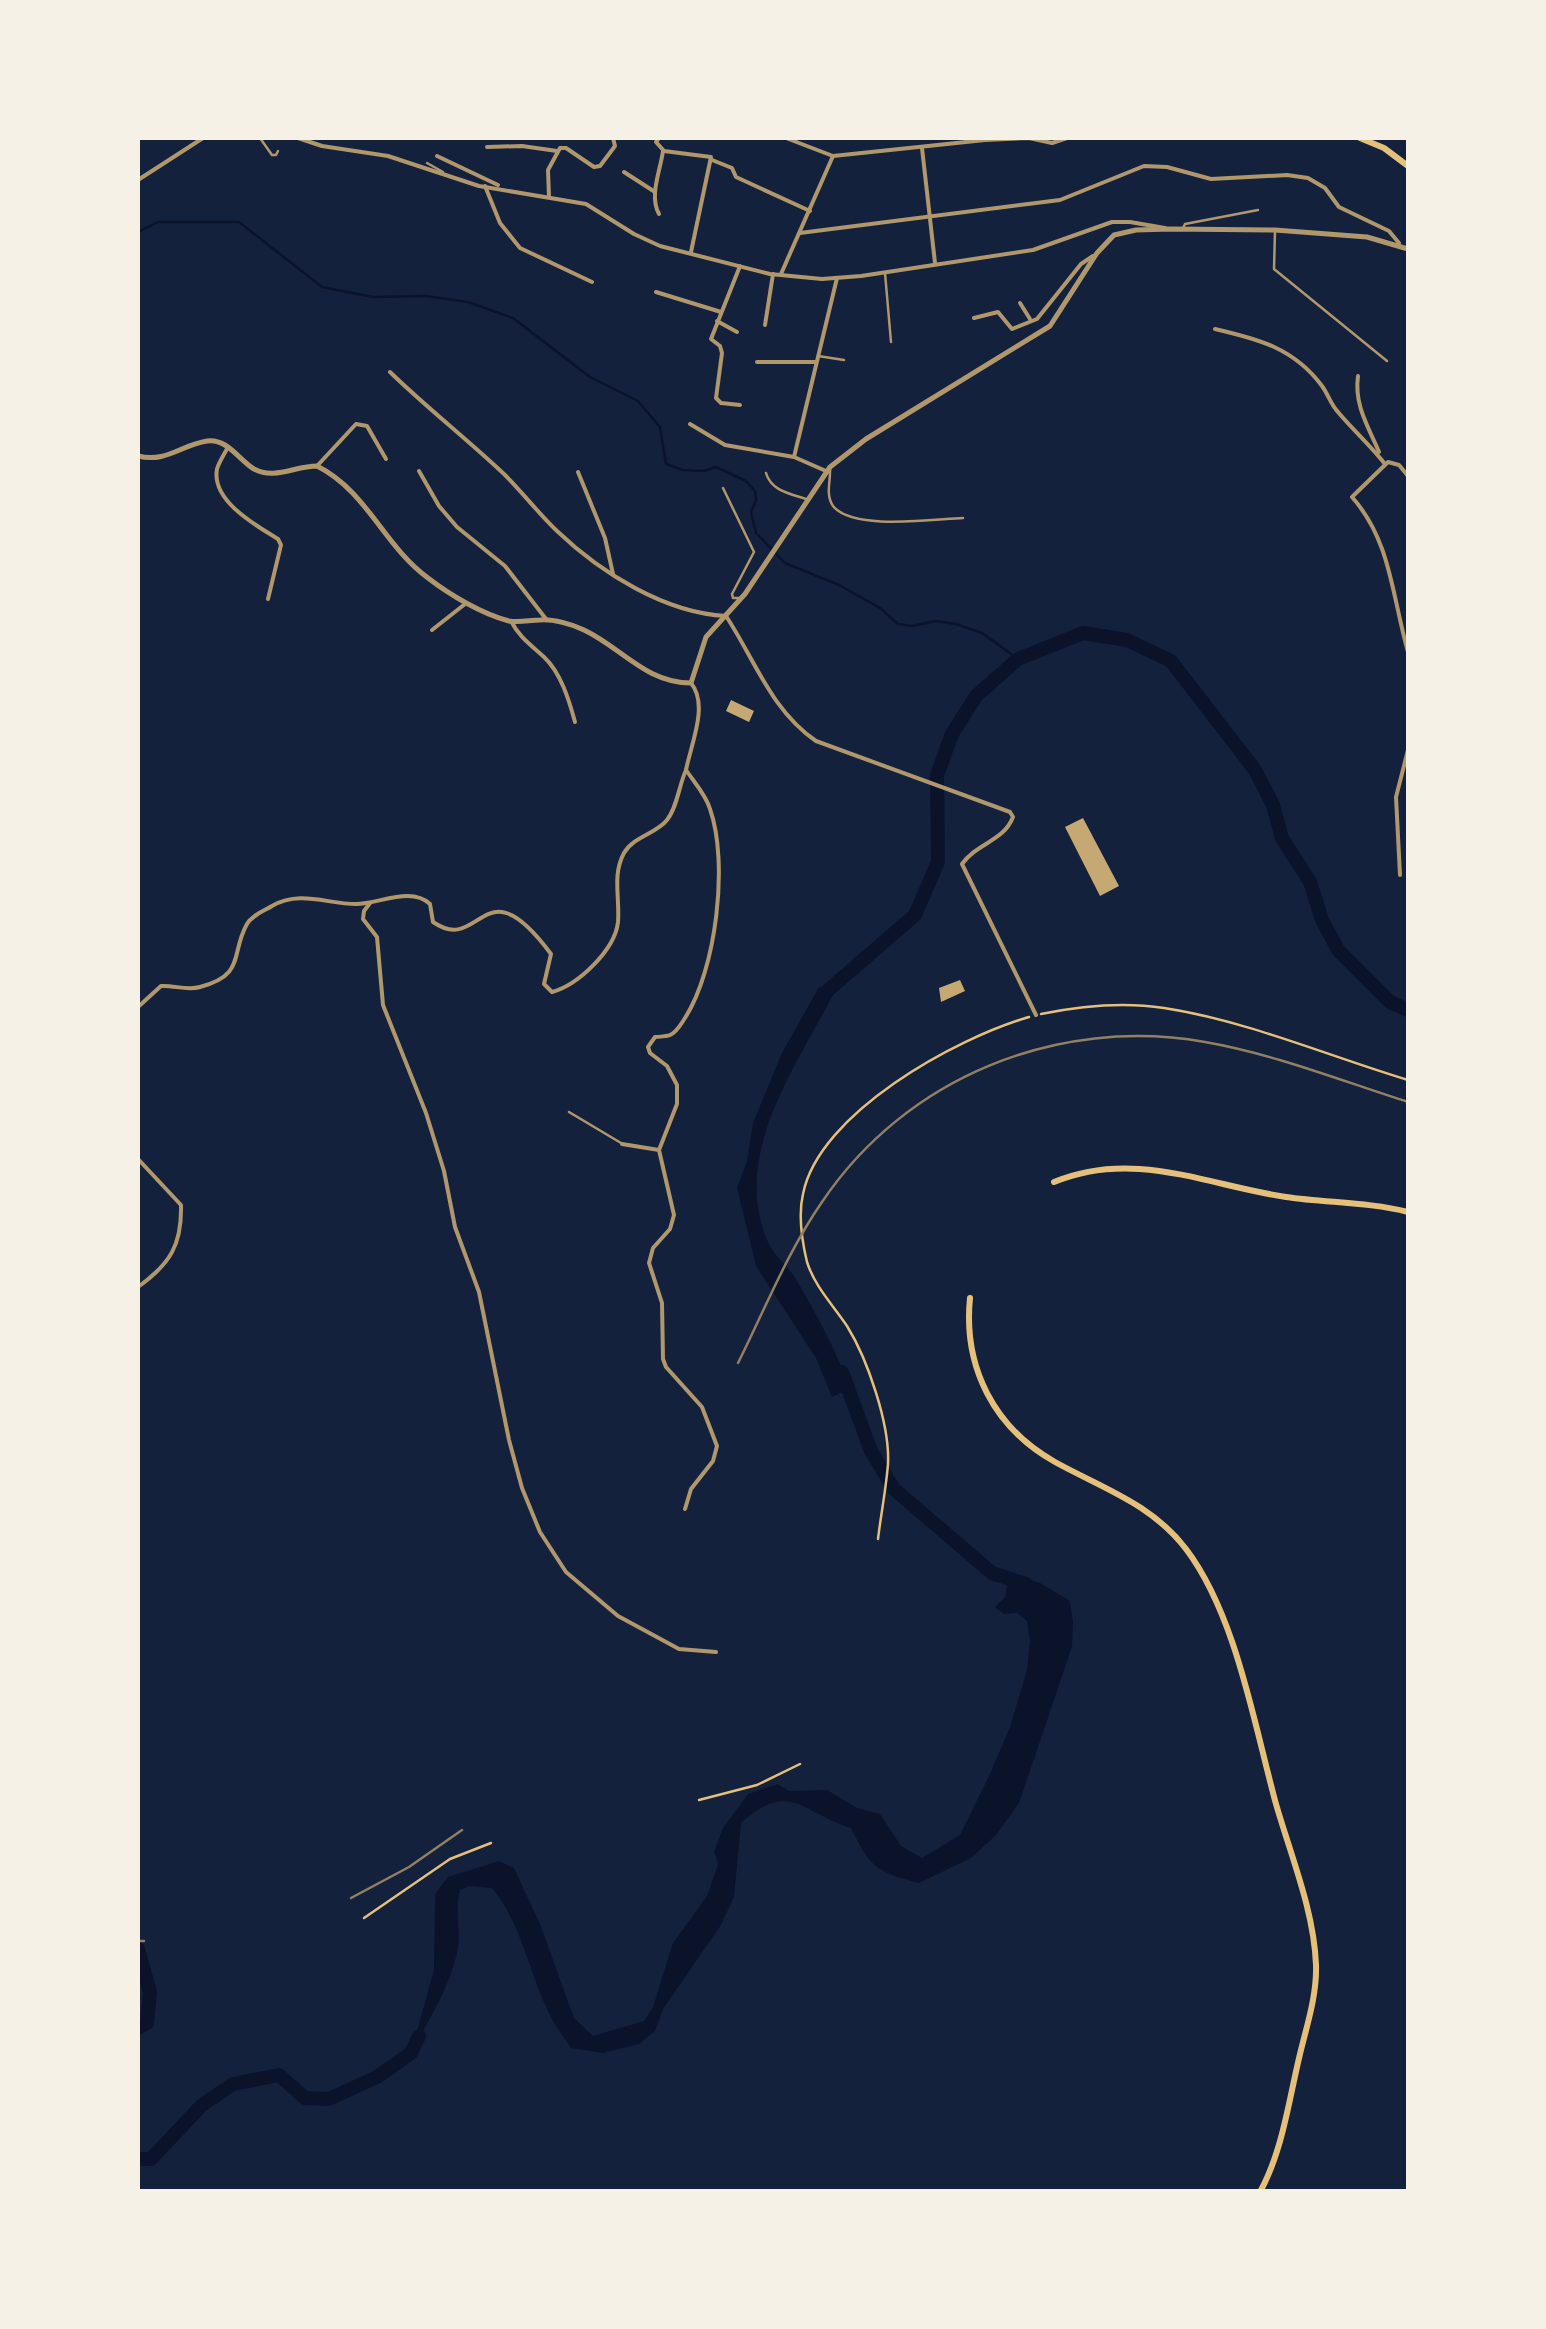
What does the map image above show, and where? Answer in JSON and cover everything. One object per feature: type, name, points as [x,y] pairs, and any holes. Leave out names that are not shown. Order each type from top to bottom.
[{"type":"main road","points":[[1360,138],[1373,140],[1408,166]]},
{"type":"main road","points":[[1054,1182],[1101,1167],[1135,1167],[1273,1195],[1408,1212]]},
{"type":"main road","points":[[970,1298],[972,1358],[1002,1417],[1036,1450],[1122,1495],[1169,1530],[1206,1581],[1228,1633],[1304,1902],[1316,1964],[1311,2009],[1282,2129],[1260,2192]]},
{"type":"street","points":[[138,180],[203,138]]},
{"type":"street","points":[[298,138],[322,146],[388,156],[484,186],[586,204],[660,246],[773,274],[838,278],[1033,250],[1112,222],[1170,229]]},
{"type":"street","points":[[487,147],[557,151],[566,148],[594,167],[600,166],[615,146],[614,138]]},
{"type":"street","points":[[658,138],[656,142],[664,151],[711,156],[732,168],[736,176],[810,212]]},
{"type":"street","points":[[786,138],[834,156],[1022,138],[1052,143],[1067,138]]},
{"type":"street","points":[[922,146],[935,262]]},
{"type":"street","points":[[550,197],[548,170],[557,151]]},
{"type":"street","points":[[659,214],[654,192],[664,151]]},
{"type":"street","points":[[437,156],[481,174],[502,188]]},
{"type":"street","points":[[781,274],[834,156]]},
{"type":"street","points":[[691,252],[712,160]]},
{"type":"street","points":[[800,232],[1060,200],[1144,166],[1167,167],[1212,179],[1286,175],[1308,178],[1325,188],[1339,207],[1388,232],[1405,248]]},
{"type":"street","points":[[624,172],[654,192]]},
{"type":"street","points":[[484,186],[500,223],[520,248],[592,282]]},
{"type":"street","points":[[691,683],[702,643],[745,594],[828,469],[866,439],[1050,326],[1097,254],[1114,236],[1136,230],[1275,230],[1367,237],[1405,248]]},
{"type":"street","points":[[974,318],[998,312],[1012,329],[1037,319],[1081,264],[1097,254]]},
{"type":"street","points":[[740,266],[711,339],[722,353],[716,398],[721,403],[740,405]]},
{"type":"street","points":[[766,325],[773,274]]},
{"type":"street","points":[[794,457],[838,278]]},
{"type":"street","points":[[656,292],[720,312]]},
{"type":"street","points":[[1020,304],[1030,320]]},
{"type":"street","points":[[717,321],[737,332]]},
{"type":"street","points":[[1215,329],[1262,339],[1290,356],[1322,385],[1335,410],[1385,464],[1399,465],[1408,476]]},
{"type":"street","points":[[758,362],[816,359]]},
{"type":"street","points":[[390,372],[506,476],[587,557],[613,574],[699,614],[726,616]]},
{"type":"street","points":[[1358,376],[1356,394],[1361,414],[1385,464]]},
{"type":"street","points":[[138,456],[163,458],[207,441],[228,447],[265,474],[317,466],[356,424],[367,426],[386,459]]},
{"type":"street","points":[[690,424],[725,446],[794,457],[828,469]]},
{"type":"street","points":[[228,447],[216,470],[220,488],[239,515],[278,539],[281,546],[268,599]]},
{"type":"street","points":[[1385,464],[1353,496],[1368,514],[1380,539],[1408,652]]},
{"type":"street","points":[[317,466],[351,489],[390,541],[426,577],[511,622],[553,669],[575,722]]},
{"type":"street","points":[[418,471],[439,506],[506,566],[546,620]]},
{"type":"street","points":[[578,472],[605,538],[613,574]]},
{"type":"street","points":[[432,630],[470,602]]},
{"type":"street","points":[[726,616],[770,693],[800,729],[816,740],[964,794],[1014,817],[1012,824],[994,840],[972,850],[962,864],[1036,1015]]},
{"type":"street","points":[[138,1028],[138,1008],[161,986],[199,988],[230,972],[252,918],[277,903],[308,898],[370,903],[422,897],[430,904],[433,922],[451,932],[464,930],[494,910],[508,912],[521,920],[551,954],[544,984],[552,992],[585,971],[614,938],[618,920],[616,886],[622,857],[637,840],[668,819],[686,770],[698,716],[698,692],[691,683],[666,680],[646,672],[582,629],[546,620],[511,622]]},
{"type":"street","points":[[1400,875],[1396,797],[1408,750]]},
{"type":"street","points":[[685,1509],[691,1489],[714,1461],[718,1446],[702,1407],[662,1359],[662,1303],[649,1263],[653,1248],[670,1229],[674,1215],[658,1150],[677,1104],[677,1084],[648,1047],[655,1037],[670,1036],[677,1030],[692,1007],[704,983],[718,910],[716,838],[710,807],[686,770]]},
{"type":"street","points":[[370,903],[363,919],[377,938],[384,1005],[444,1171],[454,1227],[479,1292],[514,1456],[540,1532],[566,1572],[618,1616],[679,1649],[716,1652]]},
{"type":"street","points":[[622,1144],[658,1150]]},
{"type":"street","points":[[138,1159],[181,1205],[182,1233],[170,1258],[138,1287]]},
{"type":"lane","points":[[260,138],[272,155],[278,151]]},
{"type":"lane","points":[[426,163],[449,176]]},
{"type":"lane","points":[[1184,229],[1186,224],[1258,210]]},
{"type":"lane","points":[[1275,230],[1274,268],[1387,361]]},
{"type":"lane","points":[[884,272],[891,342]]},
{"type":"lane","points":[[816,359],[844,360]]},
{"type":"lane","points":[[828,469],[831,501],[851,517],[879,521],[963,518]]},
{"type":"lane","points":[[766,473],[768,482],[776,488],[808,500]]},
{"type":"lane","points":[[723,488],[754,552],[732,594],[738,598],[745,594]]},
{"type":"lane","points":[[569,1112],[622,1144]]},
{"type":"path","points":[[878,1540],[887,1470],[886,1436],[864,1362],[848,1328],[813,1279],[801,1218],[803,1192],[818,1158],[846,1125],[903,1076],[966,1040],[1036,1015],[1112,1006],[1163,1008],[1218,1019],[1408,1080]]},
{"type":"path","points":[[699,1800],[757,1785],[800,1764]]},
{"type":"path","points":[[364,1918],[450,1859],[491,1844]]},
{"type":"water","points":[[819,987],[834,993],[772,1113],[757,1177],[758,1210],[768,1242],[796,1279],[826,1332],[844,1375],[849,1389],[832,1397],[816,1358],[756,1266],[737,1188],[747,1161],[753,1123],[782,1053]]},
{"type":"water","points":[[1009,1573],[1040,1583],[1070,1601],[1072,1647],[1019,1803],[996,1835],[971,1858],[919,1883],[876,1866],[851,1828],[796,1803],[772,1803],[758,1810],[741,1823],[734,1897],[721,1925],[663,2009],[655,2031],[639,2044],[603,2053],[571,2048],[550,2015],[502,1903],[492,1888],[469,1886],[460,1890],[458,1898],[458,1945],[449,1979],[411,2053],[434,1970],[435,1894],[448,1877],[499,1861],[514,1868],[540,1924],[574,2018],[593,2036],[644,2021],[653,2007],[673,1943],[707,1896],[718,1864],[714,1852],[723,1828],[748,1794],[778,1784],[789,1791],[827,1790],[857,1808],[880,1814],[901,1846],[922,1858],[960,1835],[1010,1727],[1027,1670],[1027,1621],[1017,1613],[1004,1614],[995,1607],[1005,1597]]},
{"type":"building","points":[[731,700],[754,711],[749,722],[726,711]]},
{"type":"building","points":[[1083,818],[1119,886],[1100,896],[1065,827]]},
{"type":"building","points":[[960,980],[965,991],[941,1002],[939,988]]},
{"type":"waterway","points":[[138,232],[158,222],[239,222],[322,287],[373,297],[426,296],[468,302],[513,318],[590,377],[638,401],[660,427],[666,464],[683,470],[716,467],[746,481],[755,491],[751,512],[756,533],[785,563],[839,585],[880,608],[898,624],[956,624],[982,633],[1018,659]]},
{"type":"waterway","points":[[818,1006],[826,992],[915,915],[938,862],[937,775],[952,734],[976,696],[1018,659],[1083,633],[1127,640],[1171,661],[1255,770],[1273,805],[1282,838],[1310,882],[1322,920],[1338,950],[1390,1002],[1408,1010]]},
{"type":"waterway","points":[[842,1372],[871,1451],[894,1489],[992,1573],[1026,1584]]},
{"type":"waterway","points":[[138,1949],[150,1992],[147,2023],[138,2028]]},
{"type":"waterway","points":[[138,2159],[151,2159],[202,2105],[233,2084],[279,2075],[305,2098],[329,2099],[377,2077],[411,2053],[419,2036]]},
{"type":"railway","points":[[738,1363],[798,1240],[857,1158],[897,1121],[941,1090],[990,1065],[1041,1048],[1095,1038],[1150,1036],[1257,1053],[1408,1102]]},
{"type":"railway","points":[[351,1898],[409,1867],[462,1830]]},
{"type":"railway","points":[[138,1941],[144,1941]]}]
